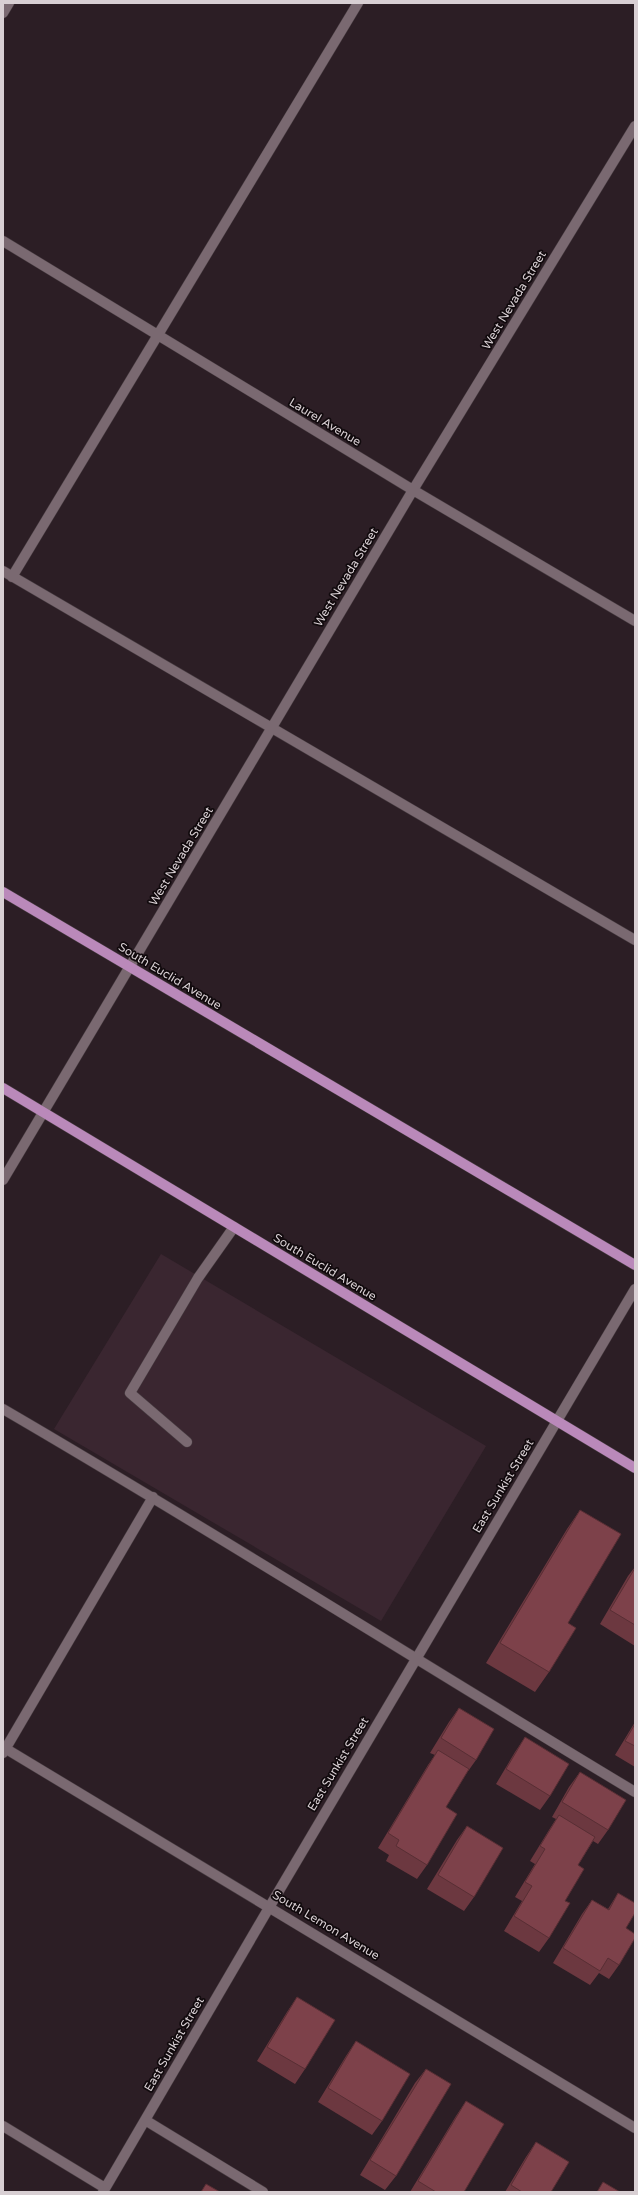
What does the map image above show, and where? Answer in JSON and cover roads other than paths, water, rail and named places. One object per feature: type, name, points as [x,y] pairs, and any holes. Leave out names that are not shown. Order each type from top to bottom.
[{"type":"main road","name":"South Euclid Avenue","points":[[3,892],[635,1265]]},
{"type":"main road","name":"South Euclid Avenue","points":[[3,1088],[635,1468]]},
{"type":"street","points":[[3,13],[9,3]]},
{"type":"street","points":[[12,577],[159,336],[358,3]]},
{"type":"street","name":"West Nevada Street","points":[[3,1180],[413,490],[635,126]]},
{"type":"street","name":"Laurel Avenue","points":[[3,241],[413,490],[635,621]]},
{"type":"street","points":[[3,571],[271,729],[635,940]]},
{"type":"street","points":[[187,1442],[130,1394],[198,1278],[234,1228]]},
{"type":"street","name":"East Sunkist Street","points":[[104,2190],[635,1289]]},
{"type":"street","points":[[3,1409],[152,1496],[415,1660],[635,1792]]},
{"type":"street","points":[[4,1749],[152,1496]]},
{"type":"street","name":"South Lemon Avenue","points":[[4,1749],[270,1906],[635,2128]]},
{"type":"street","points":[[145,2120],[263,2192]]},
{"type":"street","points":[[3,2126],[104,2190]]}]
